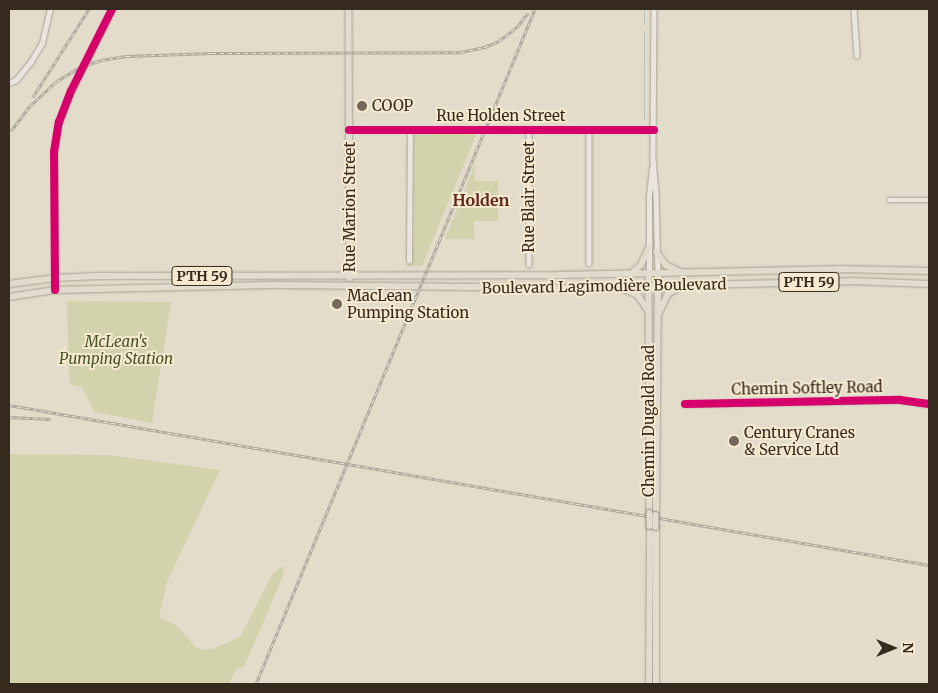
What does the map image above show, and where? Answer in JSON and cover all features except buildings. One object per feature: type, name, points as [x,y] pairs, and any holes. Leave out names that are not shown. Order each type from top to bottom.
[{"type":"main road","name":"Rue Marion Street","points":[[349,9],[350,285]]},
{"type":"main road","points":[[631,274],[641,265],[649,248]]},
{"type":"main road","points":[[658,252],[668,267],[683,273]]},
{"type":"main road","name":"Boulevard Lagimodière Boulevard","points":[[9,284],[55,278],[658,274],[831,269],[929,271]]},
{"type":"main road","name":"Chemin Dugald Road","points":[[649,274],[656,684]]},
{"type":"main road","name":"Chemin Dugald Road","points":[[653,514],[658,274]]},
{"type":"main road","name":"Boulevard Lagimodière Boulevard","points":[[9,297],[55,290],[350,285],[479,288],[852,281],[929,284]]},
{"type":"main road","points":[[658,320],[668,294],[677,288],[690,285]]},
{"type":"main road","points":[[620,286],[642,298],[649,314]]},
{"type":"main road","name":"Chemin Dugald Road","points":[[649,684],[653,526]]},
{"type":"street","points":[[9,83],[16,80],[30,63],[42,43],[50,9]]},
{"type":"street","points":[[55,290],[54,152],[59,122],[71,91],[112,9]]},
{"type":"street","name":"Chemin Dugald Road","points":[[649,274],[649,196],[654,130],[654,9]]},
{"type":"street","points":[[854,9],[857,56]]},
{"type":"street","name":"Rue Holden Street","points":[[349,130],[654,130]]},
{"type":"street","points":[[410,130],[410,261]]},
{"type":"street","name":"Rue Blair Street","points":[[529,130],[529,264]]},
{"type":"street","points":[[589,130],[589,263]]},
{"type":"street","name":"Chemin Dugald Road","points":[[653,159],[658,274]]},
{"type":"street","points":[[889,200],[929,200]]},
{"type":"street","name":"Chemin Softley Road","points":[[685,404],[900,400],[929,404]]},
{"type":"green space","points":[[414,133],[477,133],[422,266],[407,266],[407,242],[414,242]]},
{"type":"green space","points":[[475,164],[475,181],[498,181],[498,221],[474,221],[474,239],[445,239]]},
{"type":"green space","name":"McLean's Pumping Station","points":[[67,301],[171,302],[152,423],[94,412],[82,387],[72,385],[69,381]]},
{"type":"green space","points":[[9,454],[109,455],[220,470],[167,582],[159,617],[179,627],[195,647],[204,650],[215,648],[240,637],[273,573],[283,566],[283,576],[244,667],[236,669],[229,684],[9,684]]},
{"type":"waterway","points":[[644,9],[644,24]]},
{"type":"waterway","points":[[644,31],[644,118]]},
{"type":"railway","points":[[33,97],[89,9]]},
{"type":"railway","points":[[256,684],[535,9]]},
{"type":"railway","points":[[11,131],[30,106],[57,81],[80,67],[101,60],[127,56],[212,53],[461,52],[485,47],[499,41],[517,27],[528,13]]},
{"type":"railway","points":[[9,405],[929,565]]},
{"type":"railway","points":[[9,417],[51,419]]},
{"type":"cycle path","points":[[55,290],[54,152],[59,122],[71,91],[112,9]]},
{"type":"cycle path","points":[[349,130],[654,130]]},
{"type":"cycle path","points":[[685,404],[900,400],[929,404]]},
{"type":"place","name":"COOP","points":[[362,106]]},
{"type":"place","name":"MacLean Pumping Station","points":[[337,304]]},
{"type":"place","name":"Century Cranes & Service Ltd","points":[[734,441]]},
{"type":"district","name":"Holden","points":[[481,200]]}]
